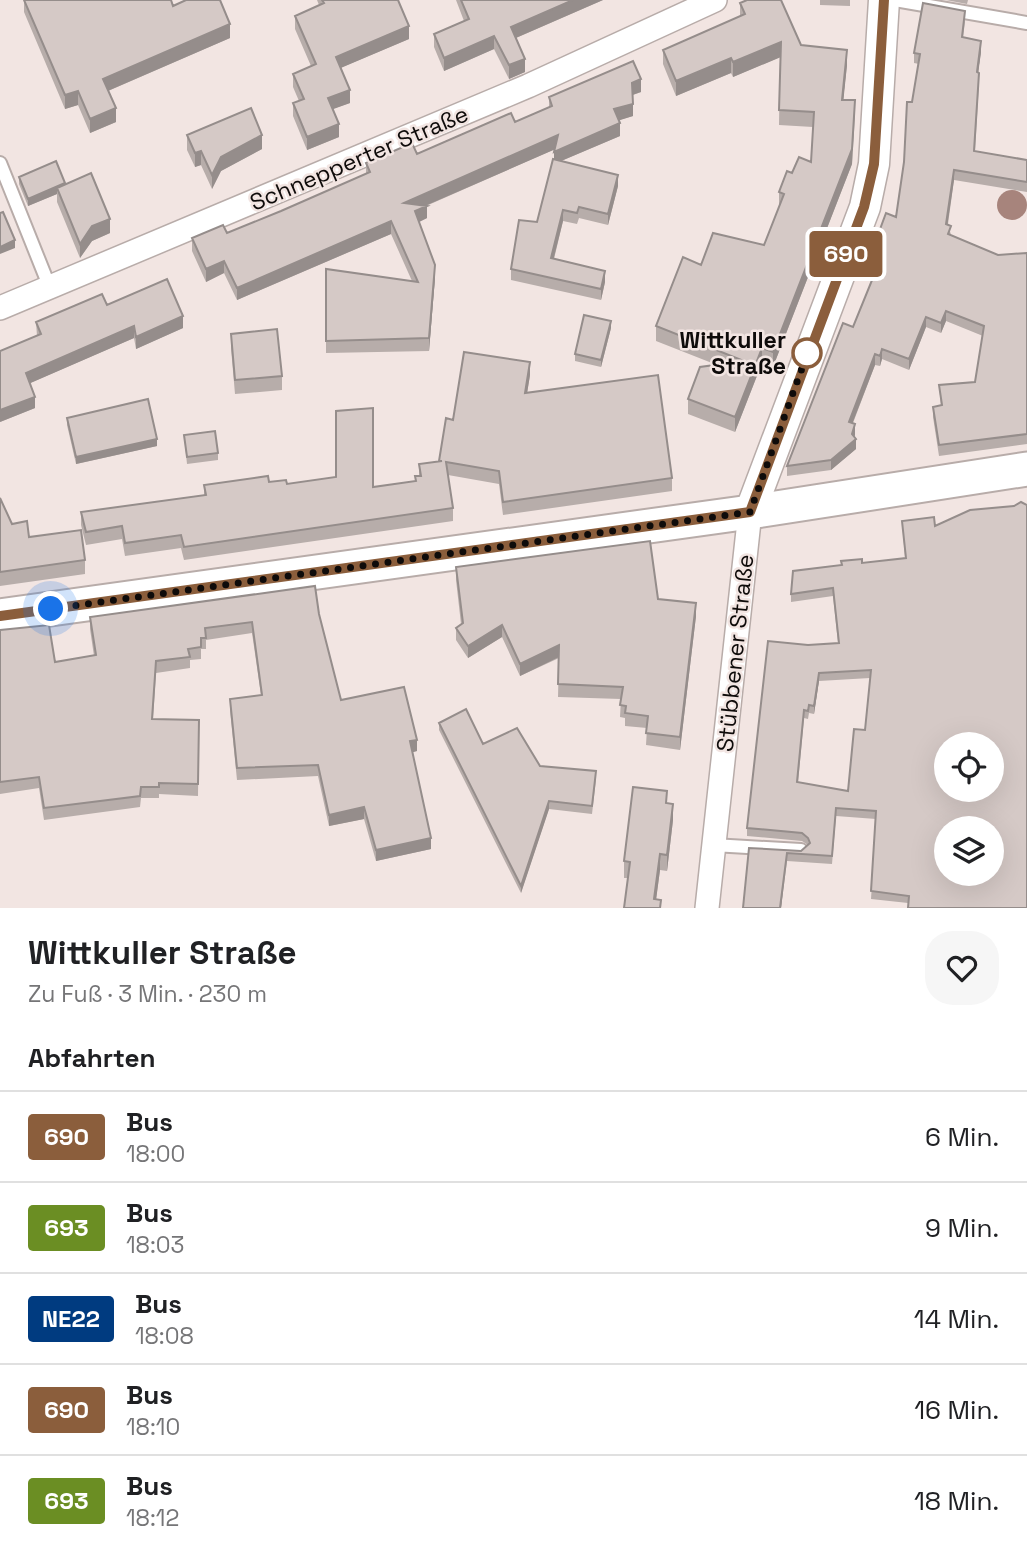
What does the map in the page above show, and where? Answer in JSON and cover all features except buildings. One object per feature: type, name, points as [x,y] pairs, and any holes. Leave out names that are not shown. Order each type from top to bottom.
[{"type":"main road","points":[[0,616],[750,512],[1027,469]]},
{"type":"street","name":"Schnepperter Straße","points":[[0,309],[539,81],[715,0]]},
{"type":"street","name":"Stübbener Straße","points":[[707,908],[750,512],[864,207],[874,164],[884,0]]},
{"type":"lane","points":[[895,0],[1027,23]]},
{"type":"lane","points":[[0,163],[50,288]]},
{"type":"lane","points":[[713,845],[801,850]]},
{"type":"shaded area","points":[[1012,190],[1018,191],[1026,199],[1026,211],[1018,219],[1012,220],[1006,219],[998,211],[997,205],[998,199],[1006,191]]},
{"type":"bus line","name":"690","points":[[0,616],[750,512],[864,207],[874,164],[884,0]]},
{"type":"place","name":"Wittkuller Straße","points":[[807,353]]},
{"type":"route","points":[[51,609],[750,512],[810,346],[807,353]]}]
